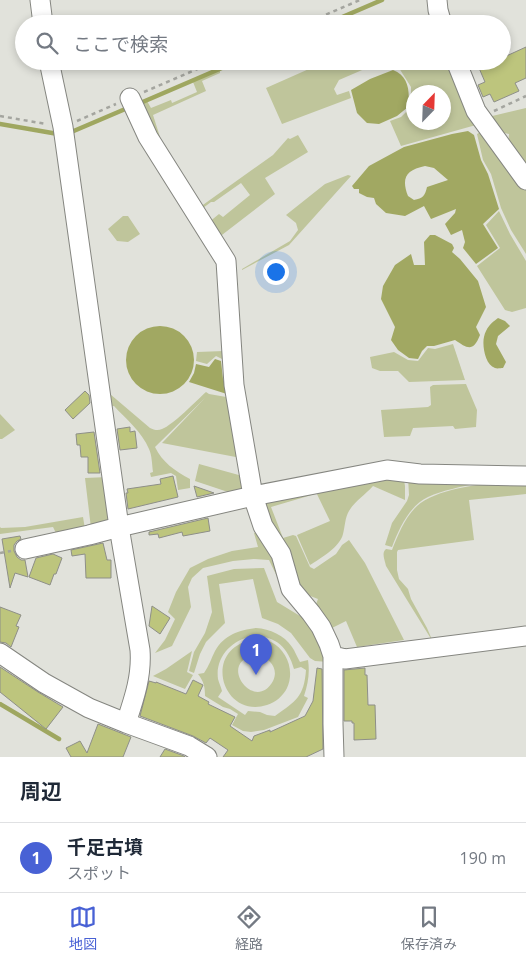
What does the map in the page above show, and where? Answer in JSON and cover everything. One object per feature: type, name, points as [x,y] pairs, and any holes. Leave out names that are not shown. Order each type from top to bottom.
[{"type":"street","points":[[40,0],[42,15]]},
{"type":"street","points":[[437,0],[439,15]]},
{"type":"street","points":[[51,70],[64,131],[119,527],[140,650],[141,662],[137,689],[126,724]]},
{"type":"street","points":[[460,70],[478,116],[526,180]]},
{"type":"street","points":[[132,102],[148,137],[226,261],[234,385],[253,496],[264,526],[281,554],[291,589],[321,627],[330,644],[333,656],[334,757]]},
{"type":"street","points":[[25,549],[253,496],[387,470],[420,474],[526,476]]},
{"type":"street","points":[[333,656],[345,659],[526,636]]},
{"type":"street","points":[[0,653],[44,683],[89,708],[126,724],[189,746],[207,757]]},
{"type":"path","points":[[325,15],[360,0]]},
{"type":"path","points":[[0,116],[64,131],[132,102],[198,70]]},
{"type":"path","points":[[478,116],[499,109],[526,96]]},
{"type":"green space","points":[[220,70],[220,73],[202,81],[206,91],[153,115],[160,137],[157,148],[137,106],[147,101],[151,108],[171,100],[172,103],[197,92],[193,82]]},
{"type":"green space","points":[[307,70],[362,70],[339,80],[334,89],[337,95],[349,91],[351,98],[282,124],[266,88]]},
{"type":"green space","points":[[393,70],[402,76],[407,85],[406,109],[397,116],[379,124],[367,123],[357,113],[351,90],[370,79]]},
{"type":"green space","points":[[400,70],[455,70],[476,125],[401,146],[390,121],[401,117],[406,112],[406,130],[451,130],[451,85],[410,85]]},
{"type":"green space","points":[[526,108],[526,172],[508,146],[509,134],[495,131],[484,118]]},
{"type":"green space","points":[[484,130],[526,186],[526,254],[511,230],[501,208],[491,174],[483,160],[477,134]]},
{"type":"green space","points":[[468,131],[474,135],[499,209],[483,224],[498,248],[476,264],[463,248],[465,242],[462,230],[451,235],[445,224],[455,213],[456,209],[431,219],[424,206],[405,216],[386,213],[376,204],[374,198],[359,193],[359,189],[354,189],[352,186],[369,166],[404,147]],"holes":[[[425,166],[434,168],[448,180],[427,187],[424,195],[420,198],[414,200],[408,196],[405,180],[409,173]]]},
{"type":"green space","points":[[298,135],[308,152],[265,178],[275,194],[218,238],[208,223],[219,214],[223,217],[250,195],[241,183],[199,211],[200,207],[273,155],[288,138],[290,139]]},
{"type":"green space","points":[[348,175],[351,176],[289,245],[242,270],[290,241],[298,230],[296,223],[286,215],[325,184]]},
{"type":"green space","points":[[499,211],[526,261],[526,308],[512,312],[505,310],[477,266],[500,248],[486,225]]},
{"type":"green space","points":[[123,216],[128,216],[140,234],[128,242],[117,241],[108,229]]},
{"type":"green space","points":[[430,235],[435,235],[452,244],[454,248],[452,252],[478,281],[486,307],[476,327],[480,335],[472,347],[466,347],[455,340],[427,346],[418,359],[409,358],[398,350],[391,340],[395,327],[381,299],[383,286],[395,265],[411,254],[414,265],[425,265],[424,242]]},
{"type":"green space","points":[[498,318],[510,326],[498,336],[496,344],[506,362],[503,368],[495,368],[489,363],[483,345],[486,331]]},
{"type":"green space","points":[[153,326],[167,326],[179,331],[189,341],[194,353],[194,367],[189,379],[179,389],[167,394],[153,394],[141,389],[131,379],[126,367],[126,353],[131,341],[141,331]]},
{"type":"green space","points":[[453,344],[465,380],[409,382],[398,371],[380,371],[372,368],[370,357],[394,352],[408,360],[418,361],[428,348],[435,349]]},
{"type":"green space","points":[[224,351],[224,360],[216,356],[207,364],[196,361],[197,352]]},
{"type":"green space","points":[[215,359],[221,361],[223,379],[230,395],[189,382],[196,364],[209,367]]},
{"type":"green space","points":[[466,384],[477,410],[476,427],[455,429],[453,426],[413,428],[410,436],[384,437],[381,410],[428,407],[431,405],[430,387],[433,385]]},
{"type":"green space","points":[[106,392],[154,430],[167,427],[206,392],[232,398],[241,458],[162,443],[205,398],[155,447],[170,466],[190,479],[190,488],[178,490],[176,476],[171,473],[151,477],[150,473],[153,472],[151,457],[146,443],[114,406],[107,407]]},
{"type":"green space","points":[[0,414],[15,430],[2,439],[0,439]]},
{"type":"green space","points":[[199,464],[246,477],[248,491],[231,493],[195,481]]},
{"type":"green space","points":[[403,474],[405,500],[373,486],[349,511],[343,534],[338,543],[330,552],[310,565],[297,535],[330,521],[314,488]]},
{"type":"green space","points":[[108,477],[113,521],[91,528],[85,478]]},
{"type":"green space","points":[[408,477],[478,483],[440,492],[421,501],[410,512],[392,547],[385,545],[392,523],[407,501],[409,495]]},
{"type":"green space","points":[[526,481],[526,494],[469,500],[474,540],[398,550],[397,570],[399,579],[408,589],[411,599],[433,642],[386,566],[384,552],[386,549],[392,550],[409,515],[427,499],[469,486]]},
{"type":"green space","points":[[313,488],[315,494],[271,507],[283,538],[296,536],[310,567],[314,569],[336,554],[342,545],[349,540],[365,563],[404,640],[357,647],[346,621],[332,628],[315,607],[318,599],[300,592],[261,498]]},
{"type":"green space","points":[[83,517],[85,529],[58,537],[53,527],[0,534],[0,527],[25,527]]},
{"type":"green space","points":[[261,531],[329,662],[315,661],[310,658],[291,633],[278,624],[262,618],[253,579],[219,584],[225,623],[206,642],[194,673],[189,671],[194,652],[205,633],[212,612],[207,576],[234,569],[264,568],[277,602],[305,619],[283,589],[269,560],[254,559],[233,561],[203,568],[192,578],[188,587],[191,607],[172,646],[155,653],[165,640],[175,619],[168,612],[176,592],[190,568],[208,559],[232,551],[258,547],[254,533]]},
{"type":"green space","points":[[250,629],[266,630],[281,636],[292,647],[300,662],[308,660],[309,669],[308,683],[304,696],[308,698],[298,717],[264,730],[251,732],[243,731],[232,725],[238,714],[205,696],[204,685],[198,674],[204,673],[215,651],[227,637]],"holes":[[[252,636],[274,640],[279,644],[288,654],[294,669],[301,667],[306,670],[305,679],[298,698],[275,716],[248,711],[245,715],[218,697],[222,691],[218,679],[219,664],[226,651],[238,641]]]},
{"type":"green space","points":[[259,639],[271,642],[285,656],[290,668],[289,681],[283,694],[273,702],[267,705],[251,707],[238,702],[228,692],[223,680],[223,666],[228,654],[240,644]],"holes":[[[258,655],[270,661],[274,668],[275,677],[265,690],[256,692],[248,689],[242,682],[238,674],[239,666],[245,659]]]},
{"type":"green space","points":[[192,651],[187,672],[193,675],[185,689],[153,676],[166,669]]},
{"type":"building","points":[[526,47],[526,78],[515,83],[519,91],[494,102],[490,94],[483,97],[478,85],[485,82],[480,70],[511,70],[511,54]]},
{"type":"building","points":[[85,391],[89,395],[90,403],[73,419],[65,410]]},
{"type":"building","points":[[130,427],[130,432],[135,431],[137,448],[120,450],[117,429]]},
{"type":"building","points":[[94,432],[100,473],[88,473],[88,457],[81,457],[80,445],[77,445],[76,434]]},
{"type":"building","points":[[173,476],[178,497],[128,509],[127,489],[161,484],[160,479]]},
{"type":"building","points":[[194,486],[214,493],[197,497]]},
{"type":"building","points":[[208,518],[210,531],[183,536],[182,532],[159,538],[158,534],[149,535],[149,532]]},
{"type":"building","points":[[20,536],[21,539],[14,545],[14,551],[17,557],[25,560],[28,577],[15,573],[10,588],[2,539]]},
{"type":"building","points":[[103,543],[107,560],[111,560],[111,578],[86,578],[85,554],[72,556],[71,550]]},
{"type":"building","points":[[53,554],[62,558],[50,585],[29,577],[36,558]]},
{"type":"building","points":[[152,606],[170,618],[160,634],[149,626]]},
{"type":"building","points":[[0,607],[21,615],[16,626],[19,627],[11,647],[6,643],[0,642]]},
{"type":"building","points":[[0,667],[63,707],[46,729],[0,692]]},
{"type":"building","points":[[317,668],[322,669],[323,749],[306,757],[223,757],[228,750],[210,738],[206,743],[193,736],[140,716],[149,681],[186,694],[193,680],[203,685],[198,696],[209,702],[208,704],[235,717],[230,726],[252,741],[254,736],[270,730],[270,732],[305,716],[313,701]]},
{"type":"building","points":[[365,668],[368,705],[375,705],[376,739],[354,740],[354,723],[352,721],[344,721],[344,670]]},
{"type":"building","points":[[98,724],[131,737],[123,757],[71,757],[66,748],[80,741],[87,753]]},
{"type":"building","points":[[165,749],[184,756],[185,757],[160,757]]},
{"type":"waterway","points":[[347,15],[382,0]]},
{"type":"waterway","points":[[138,104],[217,70]]},
{"type":"waterway","points":[[69,133],[130,107]]},
{"type":"waterway","points":[[0,124],[58,134]]},
{"type":"waterway","points":[[0,704],[59,739]]},
{"type":"place","name":"千足古墳","points":[[256,675]]}]
